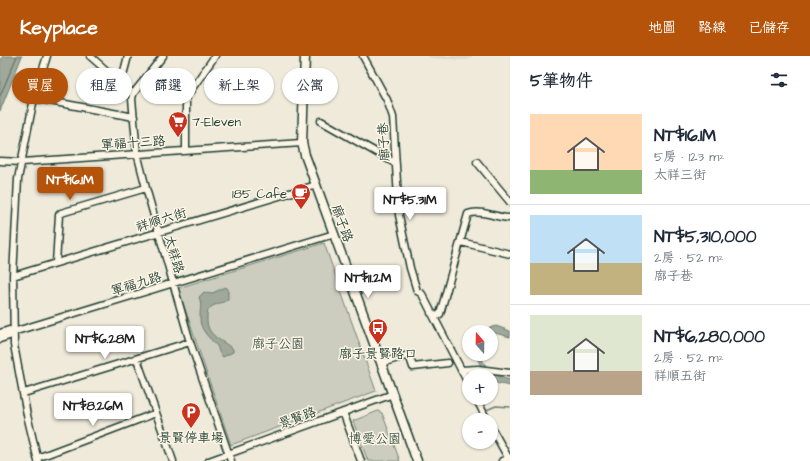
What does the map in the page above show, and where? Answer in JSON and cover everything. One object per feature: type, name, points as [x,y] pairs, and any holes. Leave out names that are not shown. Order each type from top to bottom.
[{"type":"main road","name":"廍子路","points":[[299,56],[300,143],[332,235],[417,461]]},
{"type":"main road","name":"廍子路","points":[[300,143],[305,56]]},
{"type":"main road","name":"廍子路","points":[[332,235],[381,363],[412,461]]},
{"type":"street","points":[[43,68],[47,56]]},
{"type":"street","points":[[90,56],[104,68]]},
{"type":"street","points":[[125,68],[128,56]]},
{"type":"street","points":[[133,94],[163,56]]},
{"type":"street","points":[[186,150],[186,97],[215,56]]},
{"type":"street","name":"廍子巷","points":[[363,56],[387,100],[393,117],[399,215],[410,268],[417,291],[422,294],[461,370]]},
{"type":"street","name":"太祥路","points":[[133,94],[137,153],[146,188],[190,342],[231,461]]},
{"type":"street","points":[[33,104],[17,196],[10,333],[24,393],[37,460],[156,413]]},
{"type":"street","points":[[66,104],[134,117]]},
{"type":"street","points":[[321,121],[395,163]]},
{"type":"street","name":"軍福十三路","points":[[0,161],[22,162],[300,143]]},
{"type":"street","points":[[477,162],[510,202]]},
{"type":"street","name":"祥順六街","points":[[13,276],[314,186]]},
{"type":"street","points":[[56,263],[59,216],[62,213],[146,188]]},
{"type":"street","points":[[431,313],[437,316],[440,314],[468,214],[474,212],[502,218],[510,218]]},
{"type":"street","name":"軍福九路","points":[[10,333],[332,235]]},
{"type":"street","points":[[461,242],[510,254]]},
{"type":"street","points":[[0,333],[10,333]]},
{"type":"street","points":[[0,339],[10,333]]},
{"type":"street","points":[[24,393],[190,342]]},
{"type":"street","points":[[381,363],[409,355],[414,367],[448,363]]},
{"type":"street","points":[[137,359],[173,461]]},
{"type":"street","points":[[461,370],[478,369],[510,373]]},
{"type":"street","name":"景賢路","points":[[209,461],[391,395]]},
{"type":"street","points":[[343,412],[361,461]]},
{"type":"street","points":[[498,439],[510,459],[502,461]]},
{"type":"shaded area","points":[[428,56],[473,56],[467,60],[431,58]]},
{"type":"green space","name":"廍子公園","points":[[324,243],[376,391],[231,445],[178,288]]},
{"type":"green space","name":"博愛公園","points":[[378,411],[382,413],[400,461],[368,461],[353,421]]},
{"type":"water","points":[[3,56],[22,56],[17,68],[12,68],[12,81],[0,111],[0,62]]},
{"type":"water","points":[[226,287],[228,289],[228,299],[211,307],[207,316],[207,324],[212,333],[233,349],[233,352],[223,357],[219,353],[217,346],[205,333],[201,325],[201,304],[199,297],[204,292],[210,294]]},
{"type":"water","points":[[498,327],[510,331],[510,337],[498,334]]},
{"type":"water","points":[[478,361],[483,361],[488,369],[482,369]]},
{"type":"water","points":[[498,376],[510,380],[510,386],[498,383]]},
{"type":"waterway","points":[[484,411],[496,406],[510,407]]},
{"type":"place","name":"7-Eleven","points":[[178,138]]},
{"type":"place","name":"185 Cafe","points":[[301,210]]},
{"type":"place","name":"廍子景賢路口","points":[[378,345]]},
{"type":"place","name":"景賢停車場","points":[[191,429]]}]
